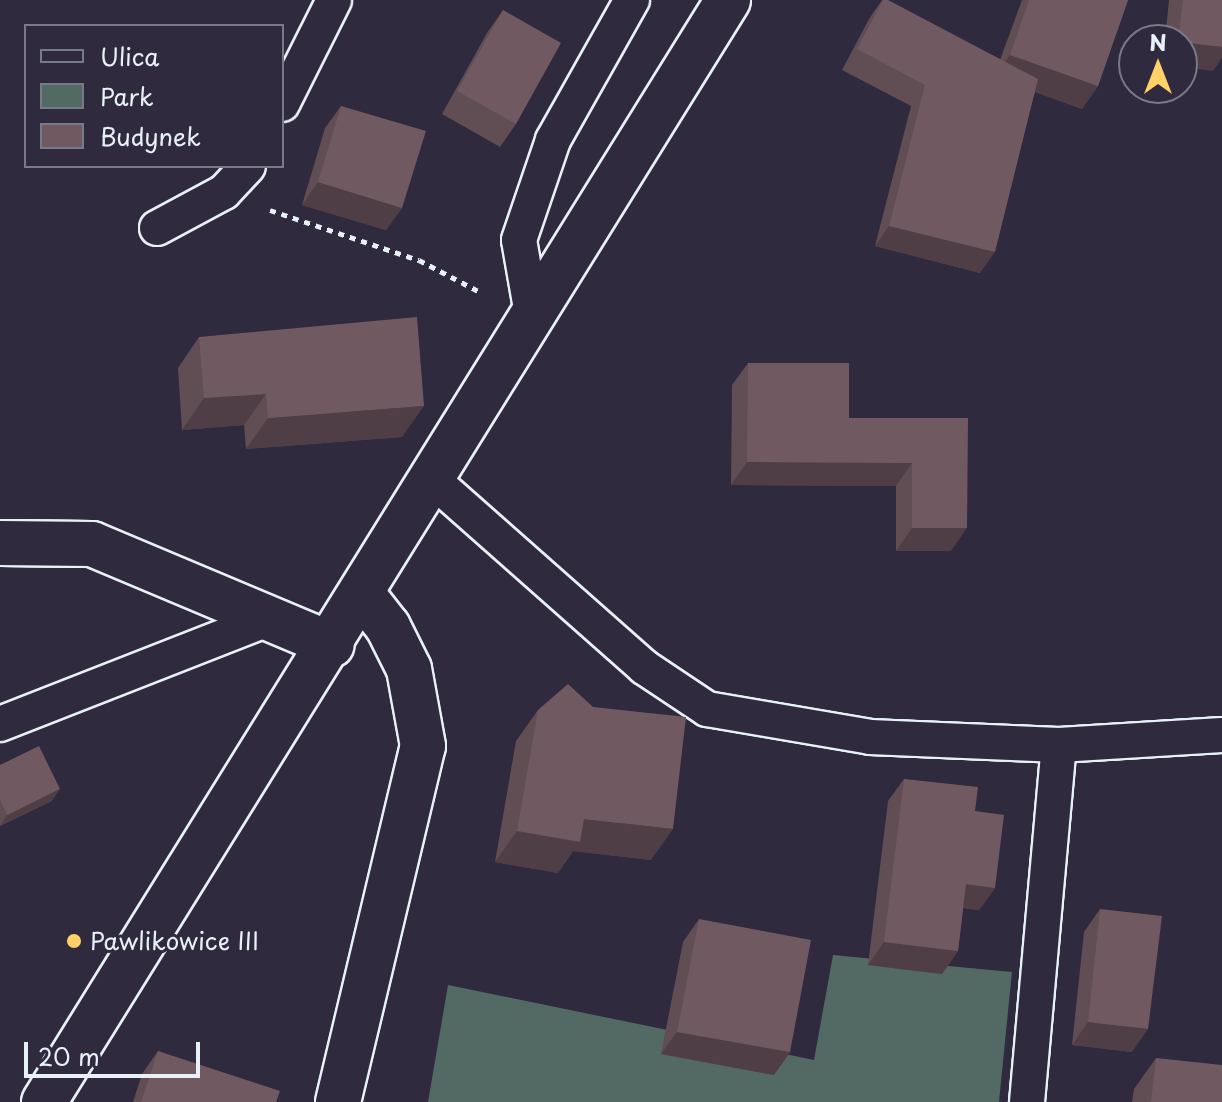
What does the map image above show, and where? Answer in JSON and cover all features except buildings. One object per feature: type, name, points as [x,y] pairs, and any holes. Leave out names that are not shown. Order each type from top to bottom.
[{"type":"main road","points":[[44,1102],[434,481],[728,0]]},
{"type":"main road","points":[[0,543],[92,544],[332,645]]},
{"type":"main road","points":[[338,1102],[423,746],[409,669],[388,627],[363,595]]},
{"type":"lane","points":[[284,100],[334,0]]},
{"type":"lane","points":[[533,320],[519,240],[553,140],[632,0]]},
{"type":"lane","points":[[157,228],[224,192],[246,168]]},
{"type":"lane","points":[[434,481],[644,667],[707,709],[870,737],[1059,745],[1222,735]]},
{"type":"lane","points":[[0,724],[268,619]]},
{"type":"lane","points":[[1027,1102],[1059,745]]},
{"type":"path","points":[[224,192],[419,260],[533,320]]},
{"type":"green space","points":[[833,955],[1012,972],[999,1102],[428,1102],[448,985],[814,1060]]},
{"type":"place","name":"Pawlikowice III","points":[[74,941]]}]
